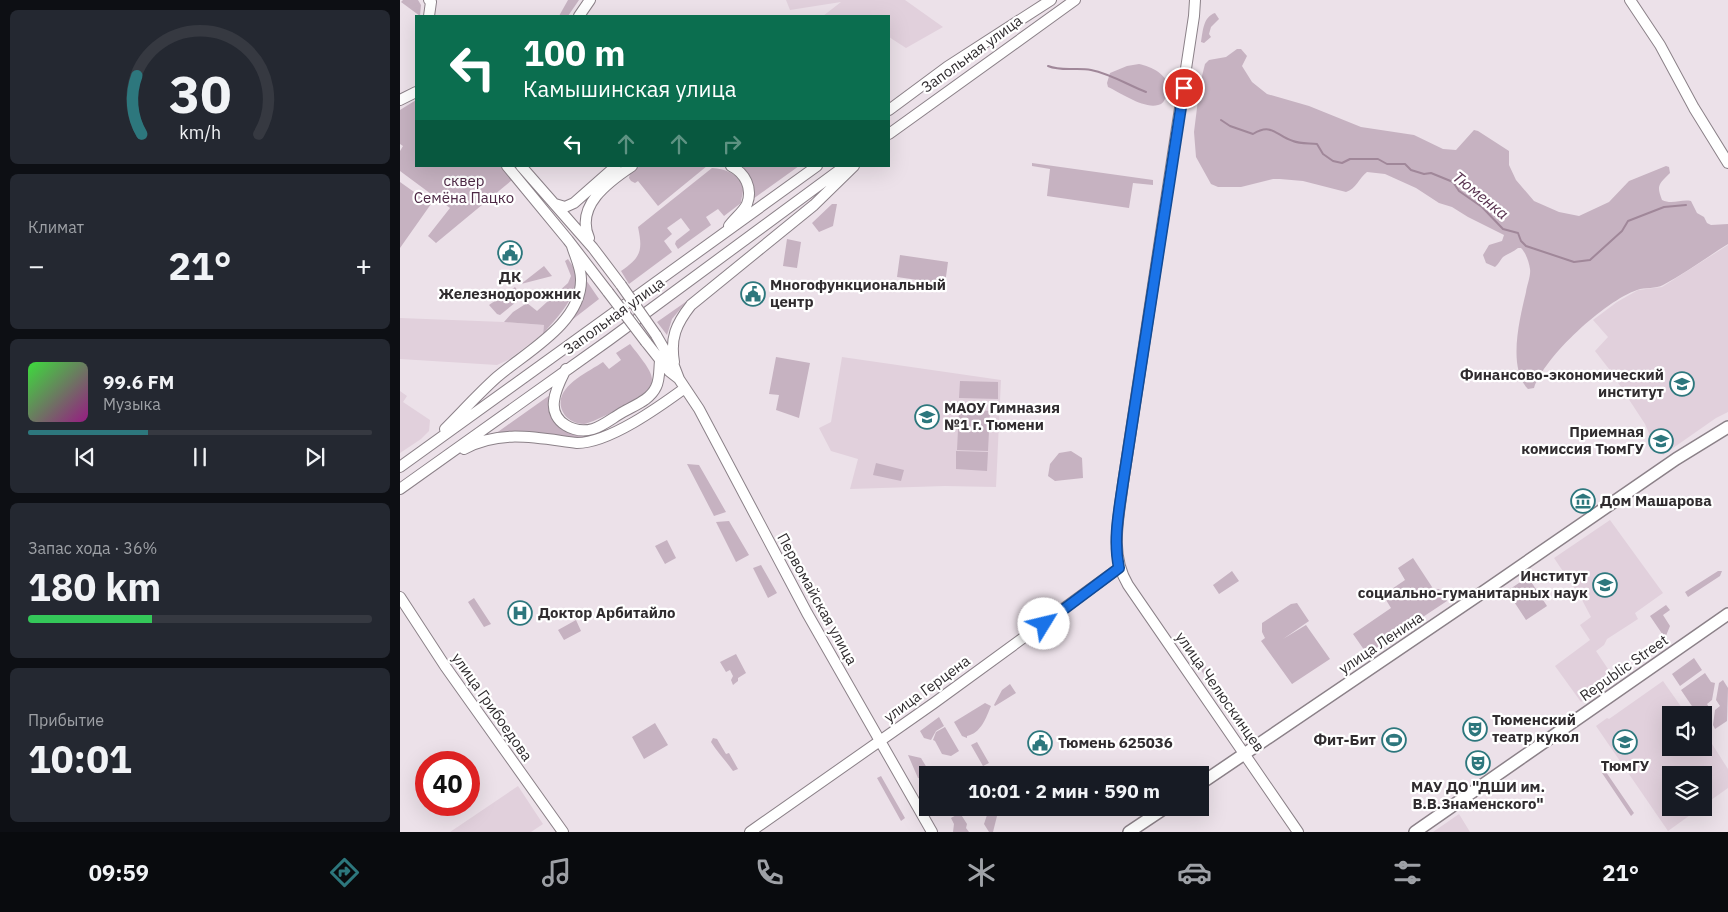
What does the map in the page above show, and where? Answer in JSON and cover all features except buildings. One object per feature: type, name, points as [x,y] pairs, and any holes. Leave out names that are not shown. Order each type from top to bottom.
[{"type":"main road","name":"улица Ленина","points":[[1209,778],[1676,459],[1728,427]]},
{"type":"main road","name":"Republic Street","points":[[1415,832],[1728,614]]},
{"type":"main road","points":[[1129,832],[1153,816]]},
{"type":"street","points":[[428,15],[431,2],[429,0]]},
{"type":"street","points":[[580,15],[590,0]]},
{"type":"street","name":"Запольная улица","points":[[890,109],[947,67],[1051,0]]},
{"type":"street","name":"Запольная улица","points":[[890,133],[1074,0]]},
{"type":"street","points":[[1119,568],[1117,538],[1123,483],[1189,53],[1195,0]]},
{"type":"street","points":[[1630,0],[1660,45],[1694,108],[1728,163]]},
{"type":"street","points":[[402,100],[415,93]]},
{"type":"street","name":"Первомайская улица","points":[[508,167],[572,246],[660,361],[679,378]]},
{"type":"street","name":"Первомайская улица","points":[[522,167],[593,248],[656,335],[679,378],[693,398],[807,613],[932,832]]},
{"type":"street","points":[[555,204],[565,207],[574,203],[615,167]]},
{"type":"street","points":[[593,248],[584,228],[585,217],[592,200],[631,167]]},
{"type":"street","points":[[722,234],[747,204],[748,185],[740,171],[733,167]]},
{"type":"street","name":"Запольная улица","points":[[400,467],[816,167]]},
{"type":"street","name":"Запольная улица","points":[[400,490],[567,368],[609,340],[844,167]]},
{"type":"street","points":[[674,366],[672,350],[679,321],[691,305],[814,205],[853,167]]},
{"type":"street","points":[[424,450],[498,376],[550,337],[568,315],[579,293],[582,278],[572,246]]},
{"type":"street","points":[[567,368],[556,391],[553,403],[556,416],[568,427],[579,430],[594,428],[647,398],[656,388],[660,361]]},
{"type":"street","points":[[436,463],[467,447],[491,438],[518,435],[586,443],[599,440],[625,427],[685,388]]},
{"type":"street","name":"улица Герцена","points":[[750,832],[880,741],[1119,568]]},
{"type":"street","name":"улица Челюскинцев","points":[[1119,568],[1128,584],[1298,832]]},
{"type":"street","name":"улица Грибоедова","points":[[400,597],[445,666],[563,832]]},
{"type":"shaded area","points":[[786,0],[905,0],[943,27],[906,48],[890,38],[890,15],[824,15],[841,2],[790,10]]},
{"type":"shaded area","points":[[1728,245],[1728,412],[1716,418],[1663,455],[1652,440],[1645,424],[1595,351],[1608,337],[1593,320],[1617,302],[1638,290],[1662,287]]},
{"type":"shaded area","points":[[400,318],[544,325],[543,334],[508,360],[497,365],[400,359]]},
{"type":"shaded area","points":[[842,357],[1001,380],[996,487],[945,486],[850,489],[858,459],[831,451],[819,428],[831,422]]},
{"type":"shaded area","points":[[400,391],[407,396],[403,402],[430,420],[429,431],[421,439],[400,453]]},
{"type":"shaded area","points":[[1610,520],[1663,593],[1635,613],[1638,619],[1607,639],[1604,645],[1596,651],[1614,678],[1581,702],[1555,666],[1590,640],[1580,625],[1591,617],[1581,598],[1554,558]]},
{"type":"shaded area","points":[[1663,681],[1681,706],[1662,706],[1662,756],[1712,756],[1712,744],[1728,769],[1728,788],[1712,799],[1712,766],[1662,766],[1662,816],[1689,816],[1668,831],[1596,726],[1607,718],[1609,719]]},
{"type":"shaded area","points":[[518,786],[543,824],[531,832],[450,832],[474,816],[480,816],[480,812]]},
{"type":"shaded area","points":[[1459,814],[1470,832],[1433,832]]},
{"type":"green space","points":[[403,0],[418,0],[421,5],[420,15],[419,15],[401,2]]},
{"type":"green space","points":[[568,0],[579,0],[569,15],[560,15]]},
{"type":"green space","points":[[1215,13],[1219,19],[1211,27],[1209,34],[1211,37],[1204,43],[1201,42],[1206,21]]},
{"type":"green space","points":[[1237,49],[1241,49],[1247,56],[1242,66],[1252,82],[1267,94],[1309,106],[1361,127],[1414,135],[1443,149],[1456,150],[1474,130],[1478,131],[1509,151],[1509,165],[1516,180],[1534,201],[1559,212],[1579,216],[1609,202],[1629,181],[1666,166],[1669,167],[1670,173],[1661,182],[1659,188],[1662,200],[1669,202],[1691,201],[1697,213],[1704,217],[1707,223],[1711,225],[1728,224],[1728,244],[1663,285],[1637,290],[1609,305],[1593,317],[1563,346],[1540,375],[1534,388],[1528,389],[1522,380],[1518,368],[1517,342],[1518,328],[1530,275],[1528,261],[1521,248],[1503,257],[1495,267],[1486,263],[1483,255],[1489,245],[1502,241],[1504,235],[1452,207],[1439,203],[1416,188],[1385,174],[1367,172],[1346,192],[1303,181],[1280,179],[1241,187],[1218,187],[1211,184],[1196,157],[1194,132],[1200,84],[1205,64],[1209,60],[1226,57]]},
{"type":"green space","points":[[1139,64],[1157,71],[1166,79],[1168,91],[1165,100],[1161,104],[1152,106],[1139,103],[1108,87],[1107,83],[1110,73],[1127,66]]},
{"type":"green space","name":"сквер Семёна Пацко","points":[[415,101],[415,167],[503,167],[512,180],[436,243],[428,236],[450,208],[400,171],[400,151],[403,146],[400,144],[400,110]]},
{"type":"green space","points":[[1032,163],[1153,180],[1153,185],[1133,183],[1129,208],[1047,196],[1050,169],[1032,166]]},
{"type":"green space","points":[[639,167],[706,167],[658,206],[638,181],[635,183],[631,181],[629,178],[630,173]]},
{"type":"green space","points":[[743,167],[798,167],[753,199],[753,189],[748,174]]},
{"type":"green space","points":[[712,168],[732,173],[740,180],[743,190],[741,203],[724,216],[718,209],[706,217],[711,225],[678,249],[675,244],[676,241],[690,230],[681,218],[667,228],[672,234],[664,241],[672,252],[629,284],[621,271],[633,262],[639,253],[638,227]]},
{"type":"green space","points":[[400,182],[431,204],[400,248]]},
{"type":"green space","points":[[832,204],[837,204],[833,226],[819,232],[812,223]]},
{"type":"green space","points":[[787,239],[801,242],[797,268],[783,266]]},
{"type":"green space","points":[[900,255],[948,262],[945,284],[897,277]]},
{"type":"green space","points":[[568,259],[574,269],[576,278],[572,296],[543,334],[544,325],[504,322],[513,312],[527,303],[537,311],[568,283],[571,276],[565,261]]},
{"type":"green space","points":[[544,266],[552,276],[521,284]]},
{"type":"green space","points":[[586,280],[599,299],[568,323],[582,298]]},
{"type":"green space","points":[[515,287],[521,298],[500,315],[497,314],[489,305]]},
{"type":"green space","points":[[687,301],[672,319],[667,335],[657,322]]},
{"type":"green space","points":[[630,344],[651,375],[652,382],[648,390],[627,404],[590,422],[578,423],[568,418],[564,414],[561,405],[566,389],[603,362],[609,369],[621,360],[616,353]]},
{"type":"green space","points":[[776,357],[810,363],[799,418],[776,410],[779,395],[769,394]]},
{"type":"green space","points":[[960,381],[998,382],[998,399],[959,398]]},
{"type":"green space","points":[[550,395],[558,423],[600,430],[602,433],[583,439],[521,432],[495,434]]},
{"type":"green space","points":[[959,409],[990,411],[988,451],[957,450]]},
{"type":"green space","points":[[956,451],[988,452],[987,471],[956,469]]},
{"type":"green space","points":[[1071,451],[1082,458],[1083,478],[1055,481],[1048,476],[1050,464],[1059,453]]},
{"type":"green space","points":[[876,463],[904,470],[901,481],[873,475]]},
{"type":"green space","points":[[687,464],[699,465],[726,512],[714,516]]},
{"type":"green space","points":[[729,521],[749,555],[736,562],[716,522]]},
{"type":"green space","points":[[667,540],[676,558],[665,564],[655,546]]},
{"type":"green space","points":[[1413,558],[1434,590],[1439,589],[1447,601],[1367,654],[1353,634],[1391,608],[1383,595],[1405,580],[1398,568]]},
{"type":"green space","points":[[761,565],[777,593],[768,598],[753,568]]},
{"type":"green space","points":[[1232,571],[1239,581],[1219,594],[1213,585]]},
{"type":"green space","points":[[1718,571],[1722,571],[1720,576],[1688,597],[1685,592]]},
{"type":"green space","points":[[1528,577],[1547,606],[1526,620],[1507,591]]},
{"type":"green space","points":[[474,598],[491,624],[484,627],[468,602]]},
{"type":"green space","points":[[1297,603],[1309,621],[1283,639],[1306,625],[1330,659],[1292,684],[1261,641],[1265,638],[1262,632],[1262,623],[1291,604]]},
{"type":"green space","points":[[1666,605],[1670,610],[1663,615],[1670,626],[1665,638],[1650,616]]},
{"type":"green space","points":[[576,620],[581,631],[564,640],[558,630]]},
{"type":"green space","points":[[736,654],[746,673],[738,678],[738,681],[733,685],[731,680],[733,676],[730,670],[726,672],[720,662]]},
{"type":"green space","points":[[1199,655],[1207,669],[1218,682],[1214,685],[1193,659]]},
{"type":"green space","points":[[1694,658],[1702,670],[1680,686],[1672,674]]},
{"type":"green space","points":[[1705,673],[1711,682],[1715,683],[1712,700],[1707,704],[1708,706],[1692,706],[1681,690]]},
{"type":"green space","points":[[1723,680],[1728,688],[1727,721],[1715,729],[1713,725],[1715,710],[1720,706],[1716,700],[1719,683]]},
{"type":"green space","points":[[1010,684],[1016,693],[995,706],[1002,690]]},
{"type":"green space","points":[[985,703],[991,706],[982,724],[976,732],[967,736],[967,738],[962,736],[954,722]]},
{"type":"green space","points":[[1233,703],[1252,733],[1247,737],[1235,721],[1231,704]]},
{"type":"green space","points":[[939,717],[944,726],[936,731],[931,740],[924,738],[920,731]]},
{"type":"green space","points":[[655,723],[668,745],[644,759],[632,737]]},
{"type":"green space","points":[[945,727],[959,751],[951,756],[942,754],[933,740],[936,732]]},
{"type":"green space","points":[[713,738],[717,739],[726,754],[729,753],[738,769],[733,771],[716,750],[711,742]]},
{"type":"green space","points":[[977,742],[989,763],[983,766],[971,745]]},
{"type":"green space","points":[[908,755],[921,758],[926,766],[919,766],[918,778]]},
{"type":"green space","points":[[1606,772],[1634,813],[1631,816],[1602,773]]},
{"type":"green space","points":[[881,776],[905,818],[901,821],[877,778]]},
{"type":"green space","points":[[962,816],[969,832],[953,832],[954,824],[951,818]]},
{"type":"green space","points":[[987,816],[997,816],[993,832],[989,832],[984,824]]},
{"type":"waterway","name":"Тюменка","points":[[1048,66],[1059,69],[1085,69],[1098,72],[1146,92]]},
{"type":"waterway","name":"Тюменка","points":[[1221,120],[1230,126],[1253,134],[1265,129],[1274,131],[1296,142],[1317,144],[1323,154],[1333,161],[1342,163],[1350,159],[1378,159],[1387,164],[1405,164],[1411,170],[1424,174],[1431,173],[1453,182],[1459,191],[1482,207],[1503,229],[1518,233],[1521,241],[1526,246],[1574,262],[1590,260],[1622,231],[1628,221],[1664,207],[1686,205]]},
{"type":"place","name":"ДК Железнодорожник","points":[[510,253]]},
{"type":"place","name":"Многофункциональный центр","points":[[753,294]]},
{"type":"place","name":"Финансово-экономический институт","points":[[1682,384]]},
{"type":"place","name":"МАОУ Гимназия №1 г. Тюмени","points":[[927,417]]},
{"type":"place","name":"Приемная комиссия ТюмГУ","points":[[1661,441]]},
{"type":"place","name":"Дом Машарова","points":[[1583,501]]},
{"type":"place","name":"Институт социально-гуманитарных наук","points":[[1605,585]]},
{"type":"place","name":"Доктор Арбитайло","points":[[520,613]]},
{"type":"place","name":"Тюменский театр кукол","points":[[1475,729]]},
{"type":"place","name":"Фит-Бит","points":[[1394,740]]},
{"type":"place","name":"ТюмГУ","points":[[1625,742]]},
{"type":"place","name":"Тюмень 625036","points":[[1040,743]]},
{"type":"place","name":"МАУ ДО \"ДШИ им. В.В.Знаменского\"","points":[[1478,763]]},
{"type":"route","points":[[1044,624],[1119,568],[1117,538],[1123,483],[1184,88]]}]
